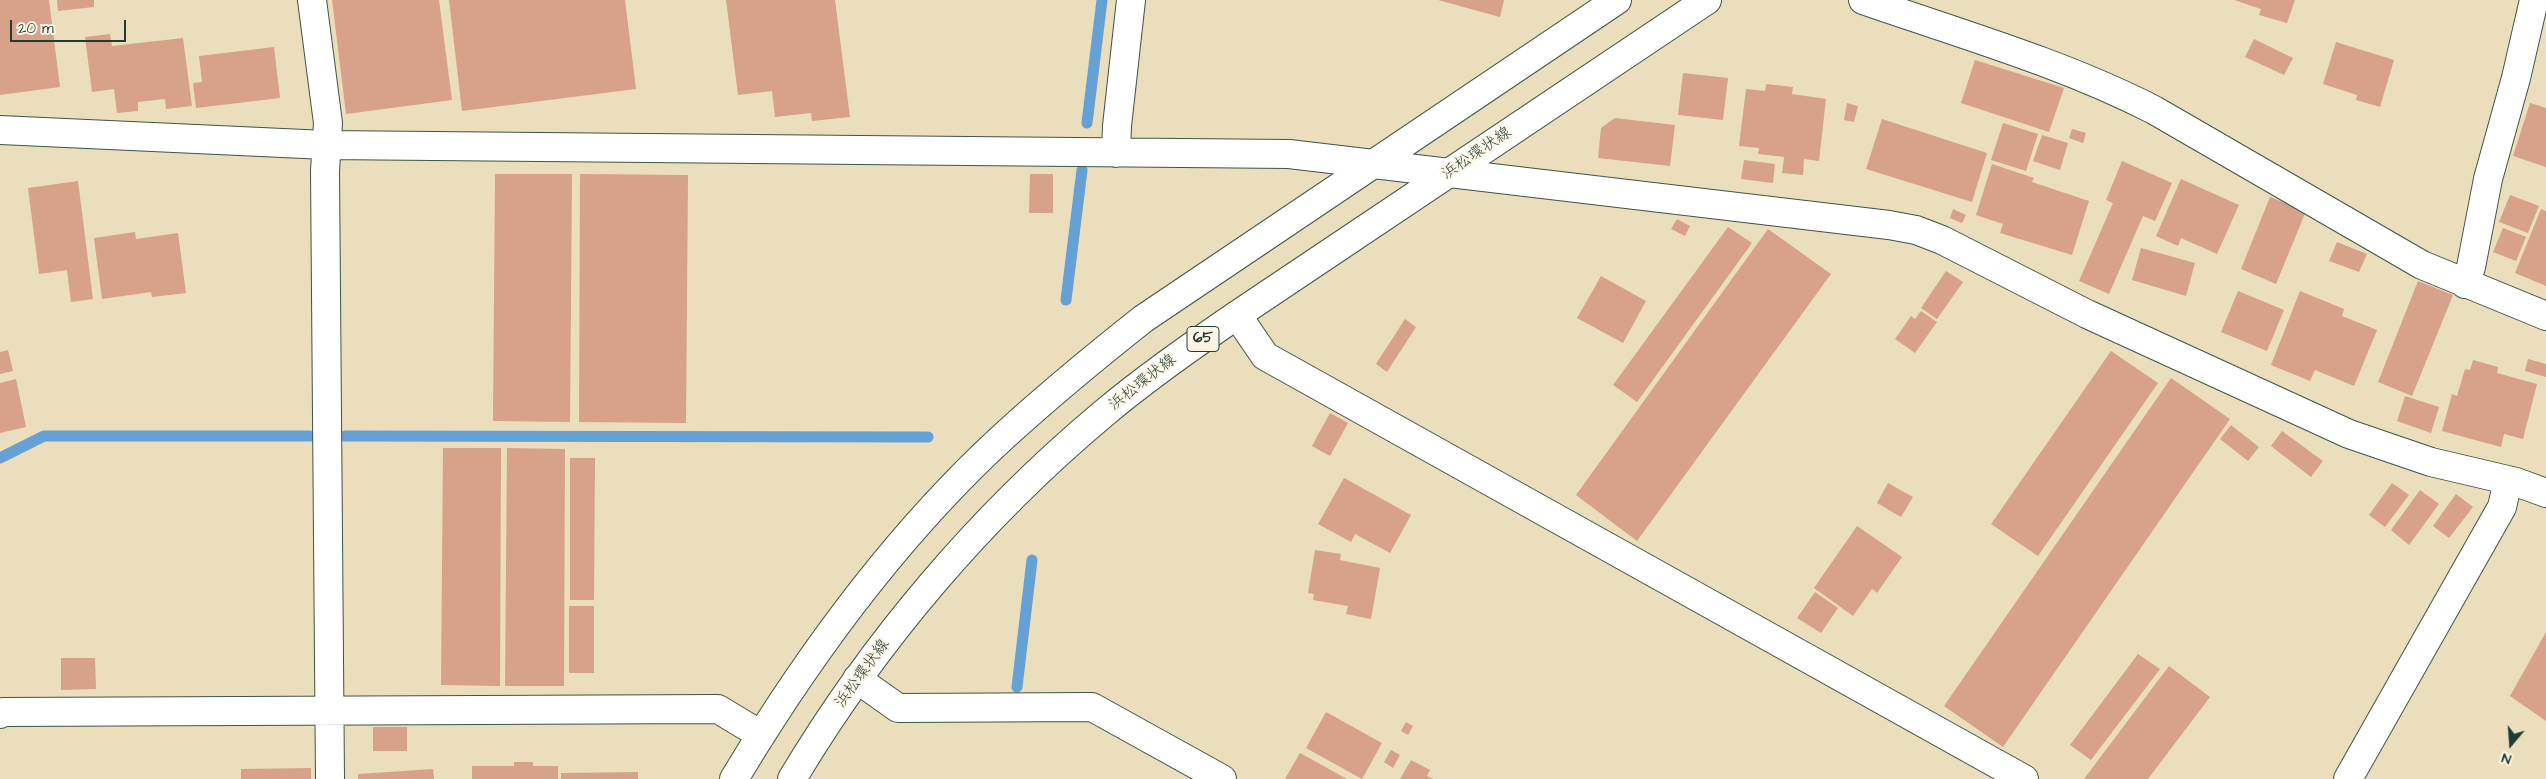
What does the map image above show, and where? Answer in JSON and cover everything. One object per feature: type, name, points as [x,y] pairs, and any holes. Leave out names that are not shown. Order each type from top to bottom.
[{"type":"street","points":[[312,0],[328,123],[326,145],[330,779]]},
{"type":"street","points":[[1116,153],[1116,126],[1132,0]]},
{"type":"street","points":[[734,779],[822,642],[878,570],[938,502],[1003,437],[1071,376],[1143,320],[1618,0]]},
{"type":"street","name":"浜松環状線","points":[[792,779],[857,679],[917,602],[975,536],[1037,473],[1103,414],[1173,360],[1237,315],[1707,0]]},
{"type":"street","points":[[1864,0],[2111,88],[2154,110],[2399,253],[2465,284],[2546,316]]},
{"type":"street","points":[[2465,284],[2471,267],[2488,179],[2516,78],[2534,0]]},
{"type":"street","points":[[0,130],[326,145],[1289,154],[1890,224],[1916,230],[1942,240],[2087,314],[2349,434],[2431,462],[2546,492]]},
{"type":"street","points":[[1237,315],[1265,356],[2024,779]]},
{"type":"street","points":[[2348,779],[2502,507],[2508,481]]},
{"type":"street","points":[[857,679],[898,708],[1092,707],[1181,769],[1222,779]]},
{"type":"street","points":[[0,714],[13,712],[718,709],[761,735]]},
{"type":"building","points":[[0,0],[49,0],[60,87],[0,95]]},
{"type":"building","points":[[57,0],[94,0],[94,7],[58,11]]},
{"type":"building","points":[[332,0],[439,0],[452,100],[346,114]]},
{"type":"building","points":[[449,0],[625,0],[636,89],[462,111]]},
{"type":"building","points":[[726,0],[835,0],[850,117],[812,121],[811,113],[775,117],[772,91],[738,95]]},
{"type":"building","points":[[1438,0],[1504,0],[1500,17]]},
{"type":"building","points":[[2234,0],[2295,0],[2287,23],[2259,15],[2261,9]]},
{"type":"building","points":[[110,34],[112,46],[183,38],[192,106],[166,109],[165,99],[138,102],[138,111],[117,113],[114,89],[92,92],[85,37]]},
{"type":"building","points":[[2254,39],[2293,58],[2284,75],[2245,57]]},
{"type":"building","points":[[2336,42],[2394,60],[2380,107],[2356,100],[2357,95],[2323,84]]},
{"type":"building","points":[[274,47],[280,98],[196,108],[193,83],[202,82],[199,56]]},
{"type":"building","points":[[1975,60],[2064,88],[2049,132],[1961,103]]},
{"type":"building","points":[[1683,73],[1728,78],[1723,120],[1678,115]]},
{"type":"building","points":[[1766,84],[1793,87],[1792,94],[1826,99],[1819,161],[1804,159],[1803,175],[1782,173],[1784,157],[1758,154],[1759,148],[1739,146],[1746,89],[1765,91]]},
{"type":"building","points":[[1847,103],[1858,106],[1854,122],[1844,120]]},
{"type":"building","points":[[2530,103],[2546,108],[2546,167],[2513,156]]},
{"type":"building","points":[[1615,118],[1675,125],[1670,166],[1598,158],[1601,128]]},
{"type":"building","points":[[1882,119],[1987,153],[1972,202],[1866,169]]},
{"type":"building","points":[[2003,123],[2038,134],[2026,171],[1991,160]]},
{"type":"building","points":[[2072,129],[2086,133],[2083,143],[2069,138]]},
{"type":"building","points":[[2042,135],[2068,143],[2060,170],[2033,161]]},
{"type":"building","points":[[1744,160],[1775,164],[1773,183],[1741,179]]},
{"type":"building","points":[[2122,161],[2172,183],[2155,221],[2143,216],[2109,294],[2079,281],[2113,203],[2106,200]]},
{"type":"building","points":[[1992,164],[2034,178],[2032,182],[2089,201],[2072,255],[2000,233],[2003,224],[1976,215]]},
{"type":"building","points":[[495,174],[572,174],[570,422],[493,421]]},
{"type":"building","points":[[580,174],[688,175],[686,423],[579,422]]},
{"type":"building","points":[[1030,174],[1053,174],[1053,213],[1029,213]]},
{"type":"building","points":[[2181,179],[2239,205],[2217,254],[2181,238],[2178,246],[2156,236]]},
{"type":"building","points":[[78,181],[93,299],[71,302],[67,270],[39,274],[28,188]]},
{"type":"building","points":[[2510,195],[2539,206],[2528,233],[2499,222]]},
{"type":"building","points":[[2270,197],[2306,211],[2276,284],[2241,269]]},
{"type":"building","points":[[1953,209],[1966,215],[1962,223],[1950,218]]},
{"type":"building","points":[[2541,209],[2546,211],[2546,286],[2515,273]]},
{"type":"building","points":[[1677,219],[1690,226],[1685,236],[1671,229]]},
{"type":"building","points":[[1728,227],[1752,243],[1637,402],[1613,385]]},
{"type":"building","points":[[2503,228],[2526,237],[2516,261],[2493,252]]},
{"type":"building","points":[[1768,229],[1831,274],[1637,541],[1576,495]]},
{"type":"building","points":[[135,232],[136,239],[178,233],[186,293],[152,297],[151,292],[102,299],[94,238]]},
{"type":"building","points":[[2337,242],[2367,254],[2359,272],[2329,261]]},
{"type":"building","points":[[2141,248],[2195,263],[2186,296],[2132,280]]},
{"type":"building","points":[[1946,271],[1963,282],[1937,319],[1921,308]]},
{"type":"building","points":[[1601,276],[1646,301],[1623,343],[1577,318]]},
{"type":"building","points":[[2418,281],[2453,295],[2412,396],[2378,382]]},
{"type":"building","points":[[2238,291],[2284,310],[2267,351],[2221,332]]},
{"type":"building","points":[[2300,291],[2344,309],[2342,316],[2377,330],[2354,386],[2315,370],[2310,381],[2271,365]]},
{"type":"building","points":[[1921,311],[1937,322],[1915,353],[1895,339],[1911,316],[1915,319]]},
{"type":"building","points":[[1405,319],[1416,327],[1387,372],[1376,364]]},
{"type":"building","points":[[8,350],[13,371],[0,374],[0,352]]},
{"type":"building","points":[[2111,351],[2158,383],[2038,556],[1991,524]]},
{"type":"building","points":[[2528,359],[2546,364],[2546,377],[2525,371]]},
{"type":"building","points":[[2473,360],[2498,367],[2497,373],[2537,384],[2523,439],[2504,434],[2501,447],[2442,431],[2452,394],[2457,396],[2465,369],[2470,370]]},
{"type":"building","points":[[2171,378],[2230,419],[2003,747],[1944,706]]},
{"type":"building","points":[[16,379],[26,427],[0,433],[0,383]]},
{"type":"building","points":[[2405,396],[2439,407],[2431,433],[2397,421]]},
{"type":"building","points":[[1330,413],[1348,423],[1330,456],[1312,446]]},
{"type":"building","points":[[2231,425],[2259,447],[2248,461],[2220,439]]},
{"type":"building","points":[[2282,431],[2323,461],[2311,477],[2271,446]]},
{"type":"building","points":[[443,448],[501,448],[500,686],[441,685]]},
{"type":"building","points":[[507,448],[565,449],[564,686],[505,686]]},
{"type":"building","points":[[570,458],[595,458],[594,600],[570,600]]},
{"type":"building","points":[[1344,478],[1411,515],[1390,553],[1355,534],[1351,542],[1318,524]]},
{"type":"building","points":[[1888,483],[1913,497],[1901,517],[1877,503]]},
{"type":"building","points":[[2392,483],[2409,495],[2385,527],[2369,515]]},
{"type":"building","points":[[2420,490],[2439,504],[2409,545],[2391,530]]},
{"type":"building","points":[[2456,494],[2473,507],[2449,538],[2433,526]]},
{"type":"building","points":[[1857,526],[1902,557],[1877,593],[1872,589],[1853,616],[1814,588]]},
{"type":"building","points":[[1315,550],[1341,554],[1340,560],[1380,568],[1371,619],[1346,614],[1348,606],[1313,600],[1314,594],[1308,593]]},
{"type":"building","points":[[1815,592],[1838,608],[1821,633],[1797,618]]},
{"type":"building","points":[[569,606],[594,606],[594,673],[569,673]]},
{"type":"building","points":[[2546,632],[2546,721],[2510,696]]},
{"type":"building","points":[[2138,654],[2160,669],[2091,760],[2070,745]]},
{"type":"building","points":[[61,658],[95,658],[96,689],[61,690]]},
{"type":"building","points":[[2169,666],[2210,697],[2148,779],[2084,779]]},
{"type":"building","points":[[1326,712],[1382,743],[1362,779],[1306,748]]},
{"type":"building","points":[[1406,722],[1413,726],[1408,735],[1401,731]]},
{"type":"building","points":[[373,727],[407,727],[407,751],[373,751]]},
{"type":"building","points":[[1391,750],[1400,755],[1393,768],[1384,762]]},
{"type":"building","points":[[1300,753],[1347,779],[1285,779]]},
{"type":"building","points":[[1411,760],[1430,770],[1427,776],[1433,779],[1400,779]]},
{"type":"building","points":[[514,762],[533,762],[533,766],[558,766],[558,779],[472,779],[472,766],[514,766]]},
{"type":"building","points":[[311,768],[311,779],[241,779],[241,769]]},
{"type":"building","points":[[433,769],[434,779],[358,779],[358,774]]},
{"type":"building","points":[[638,772],[638,779],[561,779],[561,773]]},
{"type":"waterway","points":[[1087,123],[1102,0]]},
{"type":"waterway","points":[[1066,300],[1082,170]]},
{"type":"waterway","points":[[0,458],[44,436],[310,436]]},
{"type":"waterway","points":[[345,436],[928,437]]},
{"type":"waterway","points":[[1017,687],[1032,560]]}]
